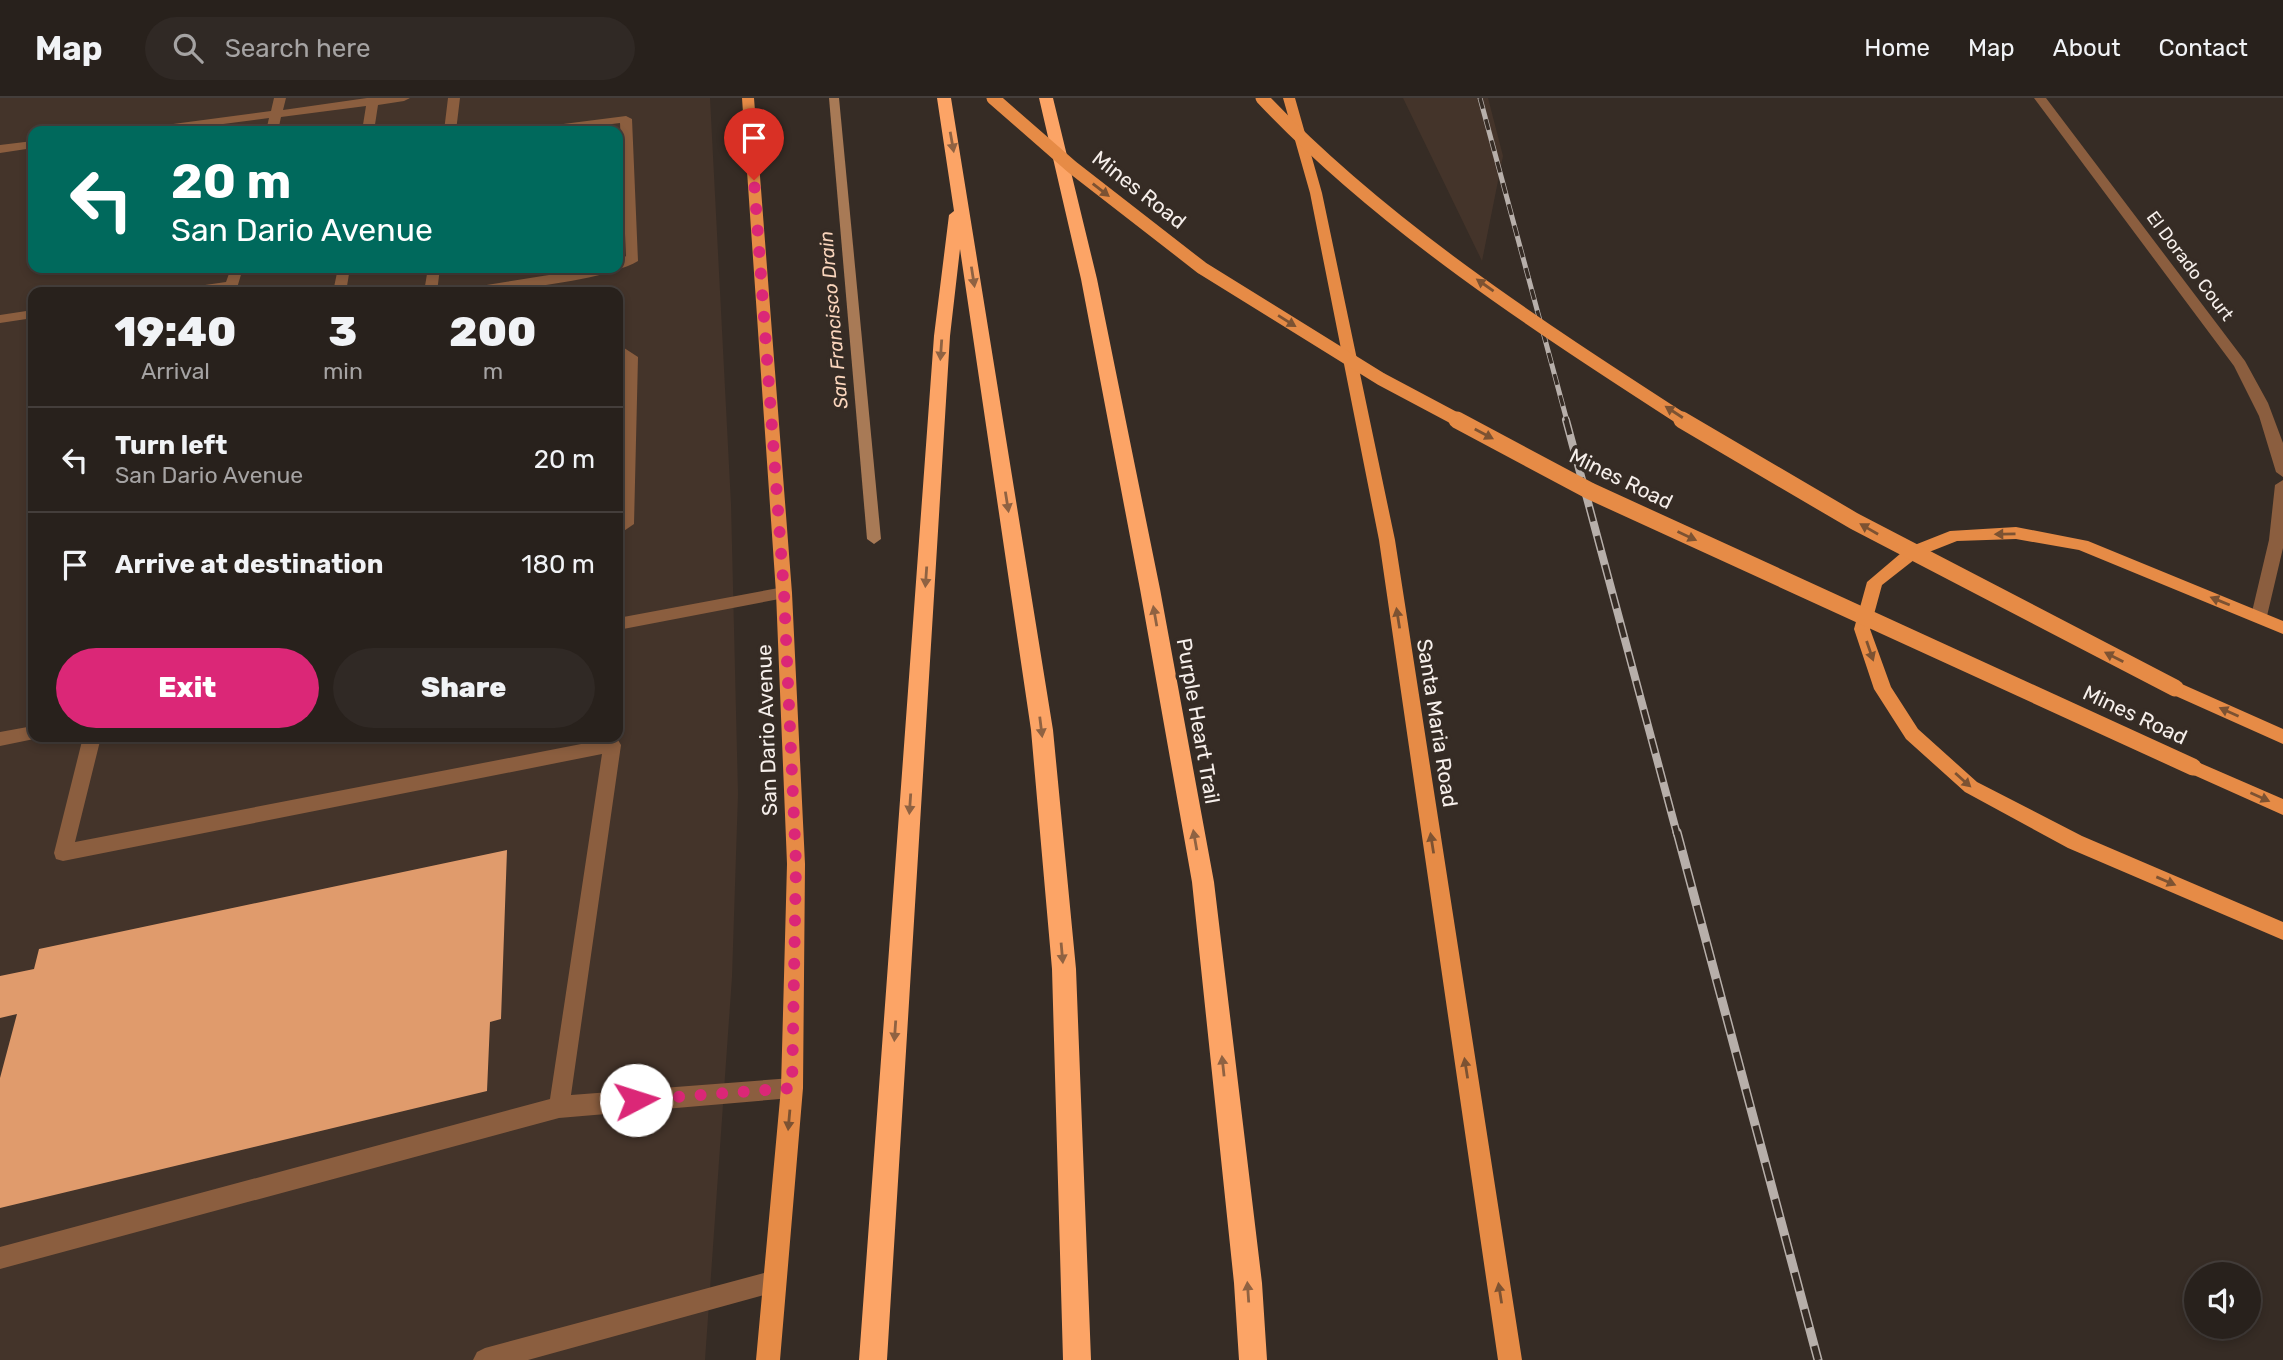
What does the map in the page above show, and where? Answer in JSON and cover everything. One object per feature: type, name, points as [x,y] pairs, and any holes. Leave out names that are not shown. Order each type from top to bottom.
[{"type":"highway","points":[[944,98],[1042,730],[1064,969],[1077,1360]]},
{"type":"highway","name":"Purple Heart Trail","points":[[1046,98],[1089,279],[1150,589],[1203,882],[1248,1283],[1253,1360]]},
{"type":"highway","points":[[873,1360],[941,350],[959,185]]},
{"type":"main road","name":"San Dario Avenue","points":[[748,98],[784,593],[796,864],[792,1088],[768,1360]]},
{"type":"main road","name":"Mines Road","points":[[993,98],[1072,167],[1202,268],[1381,379],[1590,491],[2283,807]]},
{"type":"main road","name":"Mines Road","points":[[1262,98],[1348,181],[1452,262],[1655,401],[1747,460],[1927,562],[2175,688],[2283,737]]},
{"type":"main road","name":"Santa Maria Road","points":[[1289,98],[1316,193],[1387,540],[1510,1360]]},
{"type":"main road","points":[[2283,628],[2082,545],[2016,533],[1956,535],[1913,552],[1875,582],[1862,629],[1883,689],[1912,734],[1971,788],[2075,842],[2283,931]]},
{"type":"street","points":[[273,126],[280,98]]},
{"type":"street","points":[[182,126],[404,98]]},
{"type":"street","points":[[451,126],[454,98]]},
{"type":"street","name":"El Dorado Court","points":[[2040,98],[2240,364],[2260,397],[2274,431],[2283,472]]},
{"type":"street","points":[[369,126],[373,100]]},
{"type":"street","points":[[571,126],[626,119],[633,258],[623,264]]},
{"type":"street","points":[[0,149],[28,146]]},
{"type":"street","points":[[218,287],[232,285],[236,273]]},
{"type":"street","points":[[498,287],[581,273]]},
{"type":"street","points":[[0,319],[28,315]]},
{"type":"street","points":[[623,351],[631,357],[626,524],[623,526]]},
{"type":"street","points":[[2259,616],[2277,540],[2283,485]]},
{"type":"street","points":[[623,623],[784,593]]},
{"type":"street","points":[[0,739],[28,734]]},
{"type":"street","points":[[91,742],[62,853],[612,745],[559,1107]]},
{"type":"street","points":[[0,1258],[559,1107],[792,1088]]},
{"type":"street","points":[[495,1359],[775,1281]]},
{"type":"shaded area","points":[[0,98],[710,98],[731,504],[738,794],[732,977],[705,1360],[0,1360]]},
{"type":"shaded area","points":[[1403,98],[1488,98],[1503,156],[1482,261]]},
{"type":"building","points":[[507,850],[501,1019],[490,1022],[487,1091],[0,1208],[0,1078],[17,1014],[0,1018],[0,976],[34,969],[39,949]]},
{"type":"waterway","name":"San Francisco Drain","points":[[834,98],[874,539]]},
{"type":"railway","points":[[1480,98],[1567,421]]},
{"type":"railway","points":[[1566,420],[1677,834]]},
{"type":"railway","points":[[1677,832],[1818,1360]]},
{"type":"route","points":[[636,1100],[792,1088],[796,864],[784,593],[754,180]]}]
